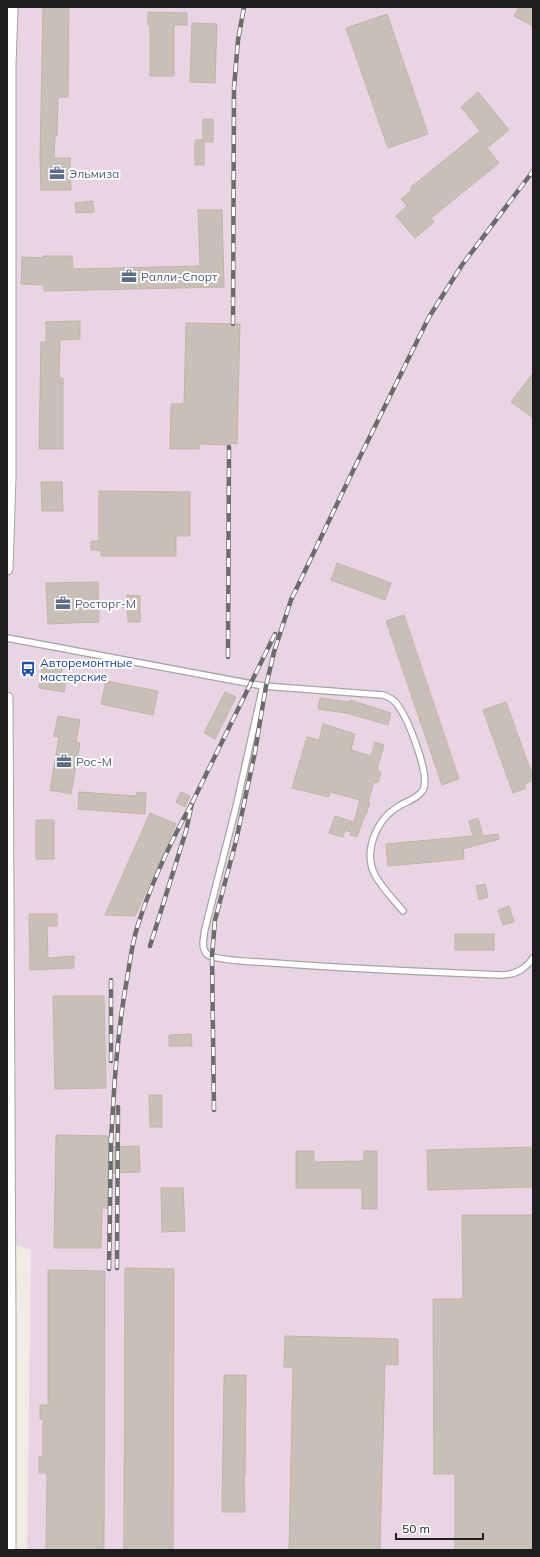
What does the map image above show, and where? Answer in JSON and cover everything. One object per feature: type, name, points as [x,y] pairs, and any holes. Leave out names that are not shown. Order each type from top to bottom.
[{"type":"street","points":[[7,569],[10,476],[10,66],[12,7]]},
{"type":"street","points":[[7,698],[10,1550]]},
{"type":"lane","points":[[7,638],[263,686],[383,695],[392,698],[399,706],[417,746],[425,784],[420,794],[395,808],[384,818],[377,829],[371,846],[371,860],[374,873],[403,911]]},
{"type":"lane","points":[[263,686],[204,935],[203,946],[207,954],[240,961],[371,970],[503,975],[521,971],[533,958]]},
{"type":"shaded area","points":[[7,7],[533,7],[533,1550],[27,1550],[31,1250],[7,1242]]},
{"type":"building","points":[[43,7],[69,7],[68,97],[58,97],[57,136],[55,136],[54,158],[70,158],[71,190],[41,190],[40,159]]},
{"type":"building","points":[[519,7],[533,7],[533,26],[514,16]]},
{"type":"building","points":[[148,12],[187,13],[187,25],[174,25],[174,76],[150,76],[150,25],[148,25]]},
{"type":"building","points":[[387,14],[428,134],[388,148],[346,28]]},
{"type":"building","points":[[192,23],[217,24],[215,83],[190,82]]},
{"type":"building","points":[[478,92],[509,130],[487,148],[499,163],[431,218],[434,222],[415,238],[396,216],[407,206],[401,199],[412,190],[410,188],[480,131],[461,107]]},
{"type":"building","points":[[203,119],[213,119],[213,142],[204,142],[204,165],[195,165],[195,140],[203,140]]},
{"type":"building","points":[[93,201],[94,212],[76,213],[75,203]]},
{"type":"building","points":[[198,210],[222,210],[224,287],[44,291],[44,285],[21,284],[22,257],[43,258],[43,256],[72,256],[73,269],[200,266]]},
{"type":"building","points":[[80,321],[80,339],[60,340],[59,378],[63,378],[63,449],[39,449],[41,342],[46,342],[46,322]]},
{"type":"building","points":[[186,323],[240,324],[237,444],[199,444],[199,449],[170,449],[171,404],[184,404]]},
{"type":"building","points":[[533,373],[533,418],[511,402]]},
{"type":"building","points":[[41,482],[62,482],[63,511],[42,511]]},
{"type":"building","points":[[99,491],[190,492],[190,536],[176,536],[176,556],[101,556],[101,550],[91,550],[91,541],[99,541]]},
{"type":"building","points":[[337,563],[391,583],[385,600],[331,580]]},
{"type":"building","points":[[98,582],[99,622],[48,624],[46,583]]},
{"type":"building","points":[[127,595],[140,596],[140,622],[128,622]]},
{"type":"building","points":[[404,615],[459,779],[442,785],[386,621]]},
{"type":"building","points":[[43,661],[63,664],[60,681],[66,682],[64,692],[39,688]]},
{"type":"building","points":[[106,681],[158,691],[153,715],[101,704]]},
{"type":"building","points":[[225,692],[236,697],[215,739],[204,733]]},
{"type":"building","points":[[320,698],[349,702],[350,700],[391,713],[388,725],[346,713],[318,709]]},
{"type":"building","points":[[506,702],[533,777],[533,780],[524,784],[526,788],[513,793],[483,710]]},
{"type":"building","points":[[58,716],[80,720],[76,742],[80,743],[71,794],[50,790],[59,737],[54,736]]},
{"type":"building","points":[[323,724],[355,734],[351,750],[371,756],[375,742],[384,745],[377,770],[381,772],[378,783],[374,782],[366,815],[365,814],[357,837],[350,835],[351,832],[345,830],[343,837],[329,833],[335,816],[354,822],[360,800],[330,792],[329,797],[292,788],[307,737],[319,740]]},
{"type":"building","points":[[79,792],[137,796],[137,792],[146,793],[145,814],[78,809]]},
{"type":"building","points":[[181,792],[190,796],[185,807],[176,802]]},
{"type":"building","points":[[150,813],[176,824],[135,916],[105,915]]},
{"type":"building","points":[[478,818],[483,836],[498,834],[499,839],[463,849],[464,859],[388,866],[386,844],[473,836],[469,821]]},
{"type":"building","points":[[36,820],[54,820],[54,859],[36,859]]},
{"type":"building","points":[[485,884],[488,897],[479,900],[476,886]]},
{"type":"building","points":[[509,906],[514,922],[503,925],[498,910]]},
{"type":"building","points":[[29,914],[57,914],[57,926],[47,926],[48,958],[74,956],[74,968],[30,970]]},
{"type":"building","points":[[455,934],[494,934],[494,950],[455,950]]},
{"type":"building","points":[[53,996],[104,996],[106,1088],[55,1089]]},
{"type":"building","points":[[191,1034],[192,1046],[169,1046],[169,1035]]},
{"type":"building","points":[[149,1095],[162,1095],[162,1127],[150,1127]]},
{"type":"building","points":[[56,1135],[108,1136],[108,1147],[139,1146],[140,1172],[108,1173],[108,1208],[102,1208],[101,1248],[54,1248]]},
{"type":"building","points":[[533,1147],[533,1187],[428,1190],[427,1150]]},
{"type":"building","points":[[296,1151],[314,1151],[314,1162],[364,1161],[364,1151],[377,1151],[377,1209],[362,1209],[362,1188],[296,1188]]},
{"type":"building","points":[[161,1188],[183,1188],[185,1231],[162,1232]]},
{"type":"building","points":[[462,1215],[533,1215],[533,1550],[455,1550],[455,1474],[434,1474],[433,1299],[463,1299]]},
{"type":"building","points":[[125,1268],[174,1269],[173,1550],[124,1550]]},
{"type":"building","points":[[48,1270],[105,1271],[104,1550],[46,1550],[47,1473],[39,1473],[39,1457],[43,1457],[43,1419],[40,1419],[40,1405],[48,1405]]},
{"type":"building","points":[[285,1336],[398,1339],[398,1365],[385,1364],[380,1550],[289,1550],[293,1367],[284,1367]]},
{"type":"building","points":[[224,1375],[246,1375],[244,1476],[245,1512],[222,1512]]},
{"type":"railway","points":[[233,324],[234,88],[238,40],[244,7]]},
{"type":"railway","points":[[214,1110],[212,956],[215,920],[236,841],[274,652],[291,600],[429,317],[462,265],[533,171]]},
{"type":"railway","points":[[228,657],[229,447]]},
{"type":"railway","points":[[192,803],[275,634]]},
{"type":"railway","points":[[111,1142],[118,1040],[134,940],[142,912],[155,880],[176,833],[192,803],[186,831],[150,946]]},
{"type":"railway","points":[[111,980],[111,1061]]},
{"type":"railway","points":[[117,1268],[118,1107]]},
{"type":"railway","points":[[109,1269],[111,1137]]},
{"type":"place","name":"Эльмиза","points":[[57,173]]},
{"type":"place","name":"Ралли-Спорт","points":[[129,276]]},
{"type":"place","name":"Росторг-М","points":[[63,603]]},
{"type":"place","name":"Авторемонтные мастерские","points":[[28,669]]},
{"type":"place","name":"Рос-М","points":[[64,761]]}]
